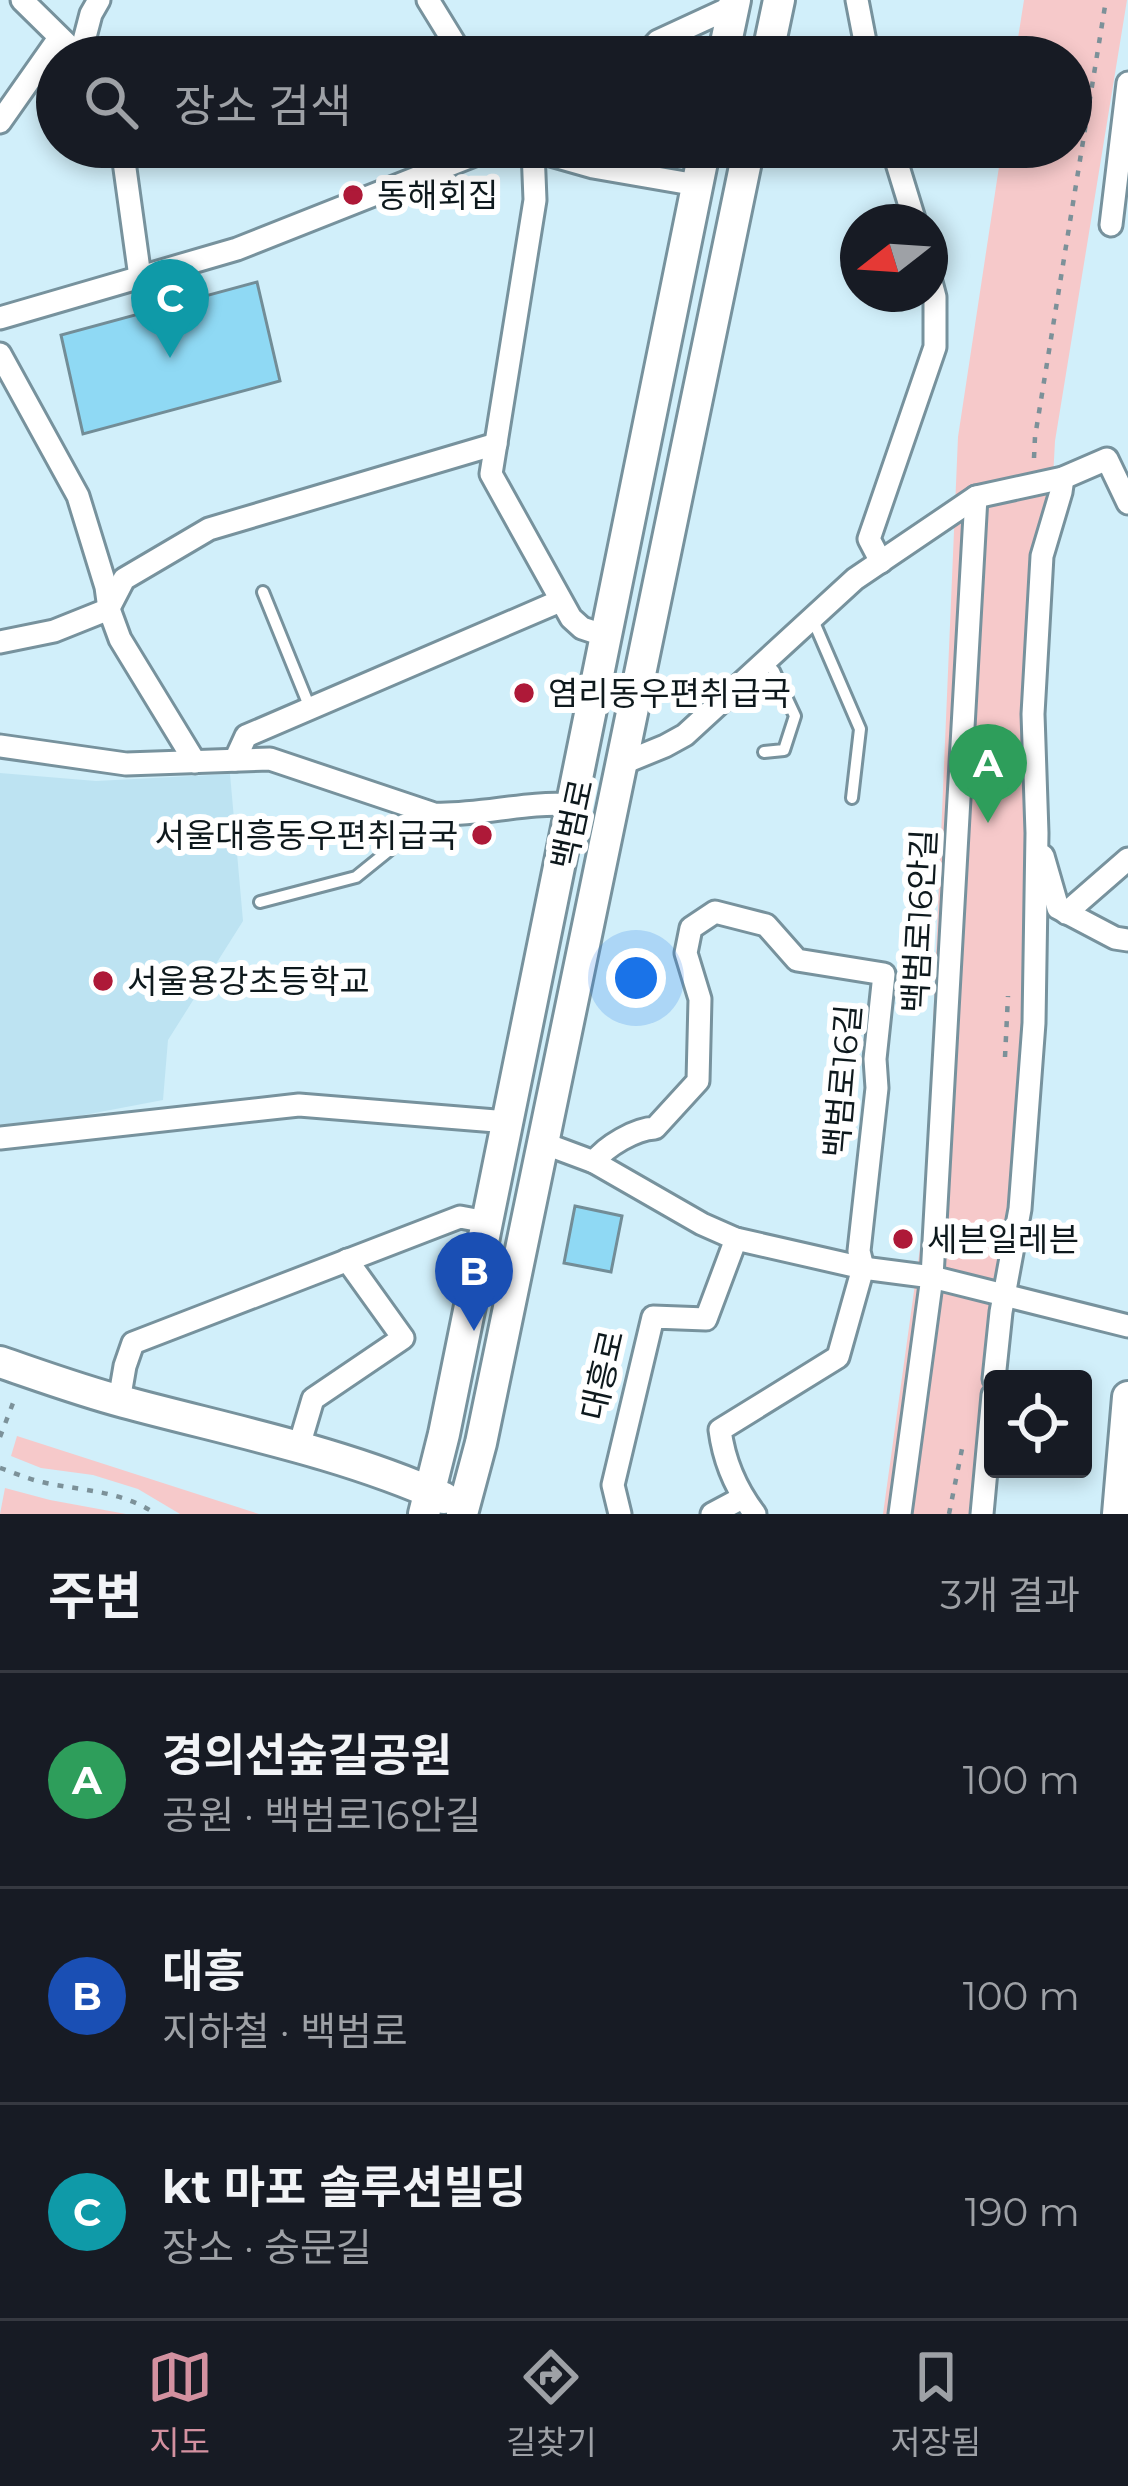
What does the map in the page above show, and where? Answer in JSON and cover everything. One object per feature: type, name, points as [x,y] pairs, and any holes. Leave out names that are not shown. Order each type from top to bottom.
[{"type":"main road","points":[[771,36],[779,0]]},
{"type":"main road","points":[[727,36],[734,3]]},
{"type":"main road","name":"백범로","points":[[427,1503],[701,168]]},
{"type":"main road","name":"백범로","points":[[470,1512],[744,168]]},
{"type":"main road","points":[[0,1363],[119,1401],[299,1446],[427,1503],[470,1512]]},
{"type":"main road","points":[[456,1376],[492,1386]]},
{"type":"main road","points":[[1118,1514],[1128,1397]]},
{"type":"street","points":[[22,0],[57,36]]},
{"type":"street","points":[[85,36],[99,0]]},
{"type":"street","points":[[428,0],[450,36]]},
{"type":"street","points":[[857,0],[864,36]]},
{"type":"street","points":[[668,36],[734,3]]},
{"type":"street","points":[[0,122],[36,71]]},
{"type":"street","points":[[1111,225],[1123,161],[1128,83]]},
{"type":"street","points":[[125,168],[140,278]]},
{"type":"street","points":[[0,318],[237,249],[442,168]]},
{"type":"street","points":[[534,168],[536,200],[491,474],[560,601],[582,628],[606,636]]},
{"type":"street","points":[[604,168],[698,185]]},
{"type":"street","points":[[898,168],[909,204]]},
{"type":"street","points":[[880,562],[869,539],[935,347],[935,312]]},
{"type":"street","points":[[0,354],[78,496],[120,639],[195,762]]},
{"type":"street","points":[[0,642],[54,631],[109,609],[124,579],[209,529],[496,444]]},
{"type":"street","points":[[621,764],[685,735],[855,579],[976,497],[1063,478],[1107,459],[1128,503]]},
{"type":"street","points":[[995,1370],[1020,1209],[1034,1024],[1033,714],[1042,556],[1063,478]]},
{"type":"street","name":"백범로16안길","points":[[932,1277],[976,497]]},
{"type":"street","points":[[235,760],[246,736],[560,601]]},
{"type":"street","points":[[0,746],[126,764],[270,759],[434,814],[572,805]]},
{"type":"street","points":[[1036,833],[1058,908],[1128,940]]},
{"type":"street","points":[[1066,913],[1128,859]]},
{"type":"street","name":"백범로16길","points":[[594,1162],[643,1129],[655,1128],[698,1082],[700,999],[686,953],[691,928],[715,912],[766,925],[797,961],[884,974],[859,1251],[863,1268]]},
{"type":"street","points":[[0,1138],[299,1105],[508,1122]]},
{"type":"street","points":[[543,1143],[594,1162],[736,1239],[863,1268],[932,1277],[1128,1326]]},
{"type":"street","points":[[119,1401],[133,1343],[460,1217],[487,1222]]},
{"type":"street","name":"대흥로","points":[[620,1514],[614,1485],[652,1317],[706,1319],[736,1239]]},
{"type":"street","points":[[299,1446],[313,1399],[403,1338],[347,1260]]},
{"type":"street","points":[[712,1514],[749,1506],[723,1454],[720,1430],[838,1357],[863,1268]]},
{"type":"street","points":[[900,1514],[932,1277]]},
{"type":"street","points":[[982,1514],[985,1478]]},
{"type":"lane","points":[[262,592],[310,708]]},
{"type":"lane","points":[[812,619],[860,729],[852,798]]},
{"type":"lane","points":[[764,752],[784,750],[795,716],[766,661]]},
{"type":"lane","points":[[260,902],[356,877],[434,814]]},
{"type":"path","points":[[0,1438],[13,1403]]},
{"type":"path","points":[[0,1468],[40,1482],[110,1492],[156,1514]]},
{"type":"shaded area","points":[[1024,0],[1127,0],[1055,441],[1014,1205],[996,1370],[984,1370],[980,1514],[883,1514],[925,1212],[958,437],[999,168],[1092,168],[1092,36],[1018,36]]},
{"type":"shaded area","name":"서울용강초등학교","points":[[0,773],[96,781],[230,774],[243,921],[168,1040],[163,1100],[0,1131]]},
{"type":"shaded area","points":[[17,1436],[259,1514],[180,1514],[138,1489],[93,1475],[41,1468],[11,1456]]},
{"type":"shaded area","points":[[5,1488],[50,1500],[126,1514],[0,1514]]},
{"type":"building","points":[[257,282],[280,381],[83,434],[61,335]]},
{"type":"building","points":[[575,1206],[622,1216],[611,1272],[564,1263]]},
{"type":"place","name":"동해회집","points":[[353,195]]},
{"type":"place","name":"kt 마포 솔루션빌딩","points":[[170,358]]},
{"type":"place","name":"염리동우편취급국","points":[[524,693]]},
{"type":"place","name":"경의선숲길공원","points":[[988,823]]},
{"type":"place","name":"서울대흥동우편취급국","points":[[482,835]]},
{"type":"place","name":"서울용강초등학교","points":[[103,981]]},
{"type":"place","name":"세븐일레븐","points":[[903,1239]]},
{"type":"place","name":"대흥","points":[[474,1331]]}]
